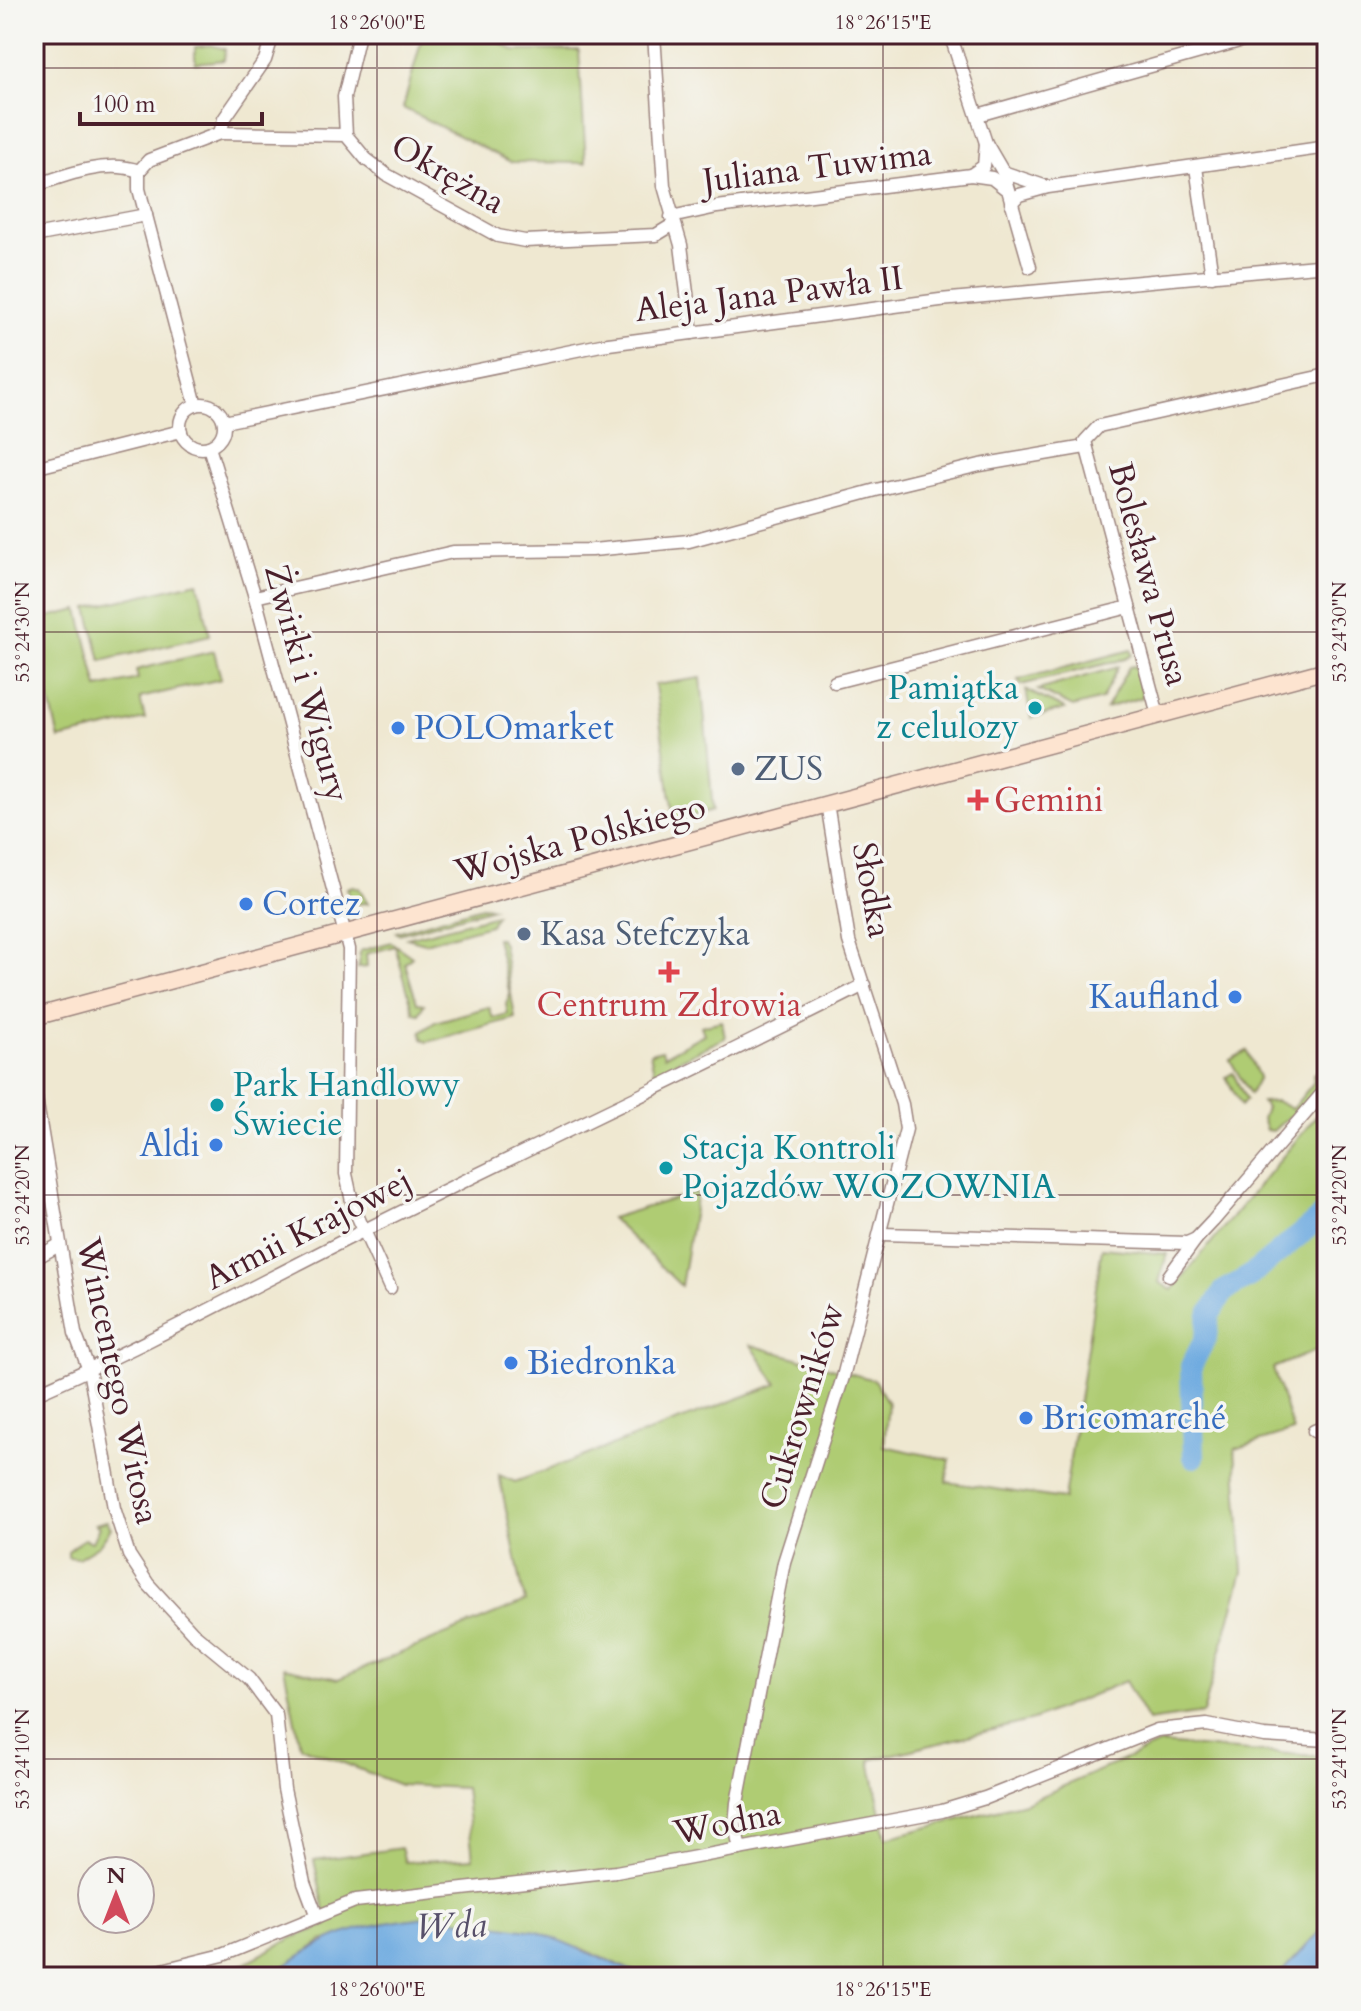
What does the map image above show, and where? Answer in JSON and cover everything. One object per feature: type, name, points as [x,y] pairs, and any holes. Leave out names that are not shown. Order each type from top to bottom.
[{"type":"street","points":[[196,405],[137,180],[139,171],[149,160],[220,133],[224,119],[265,60],[273,34]]},
{"type":"street","name":"Okrężna","points":[[359,34],[344,97],[346,135],[375,167],[498,236],[525,241],[656,235],[672,220]]},
{"type":"street","points":[[692,333],[681,245],[672,220],[660,156],[654,35],[709,34]]},
{"type":"street","points":[[950,34],[986,143],[1003,172],[1030,267]]},
{"type":"street","points":[[978,115],[1264,34]]},
{"type":"street","name":"Okrężna","points":[[220,133],[346,135]]},
{"type":"street","name":"Juliana Tuwima","points":[[971,175],[984,166],[986,143]]},
{"type":"street","points":[[1011,203],[1019,195],[1048,187],[1327,147]]},
{"type":"street","points":[[34,186],[70,173],[110,167],[139,171]]},
{"type":"street","points":[[1196,167],[1212,276]]},
{"type":"street","points":[[1003,172],[1048,187]]},
{"type":"street","name":"Juliana Tuwima","points":[[672,220],[717,207],[971,175],[992,178],[1006,189]]},
{"type":"street","points":[[34,236],[146,215]]},
{"type":"street","name":"Aleja Jana Pawła II","points":[[224,422],[570,351],[692,333],[940,300],[1327,265]]},
{"type":"street","points":[[255,597],[453,552],[602,549],[689,541],[891,486],[980,465],[1085,447],[1089,434],[1099,426],[1327,375]]},
{"type":"street","points":[[196,405],[210,406],[224,422],[221,438],[209,447],[188,443],[181,431],[182,418],[196,405]]},
{"type":"street","points":[[34,468],[181,431]]},
{"type":"street","name":"Żwirki i Wigury","points":[[209,447],[255,597],[349,949],[346,1174],[353,1206],[390,1288]]},
{"type":"street","name":"Bolesława Prusa","points":[[1085,447],[1158,715]]},
{"type":"street","points":[[835,682],[1129,607]]},
{"type":"street","name":"Wojska Polskiego","points":[[34,1017],[1327,670]]},
{"type":"street","name":"Słodka","points":[[827,803],[849,941],[864,985]]},
{"type":"street","name":"Armii Krajowej","points":[[34,1394],[89,1370],[365,1230],[787,1026],[864,985]]},
{"type":"street","name":"Cukrowników","points":[[740,1849],[735,1825],[737,1803],[780,1579],[843,1377],[882,1234],[906,1122],[864,985]]},
{"type":"street","name":"Wincentego Witosa","points":[[34,1086],[75,1333],[89,1370],[108,1478],[129,1555],[148,1584],[193,1633],[260,1691],[276,1715],[284,1789],[304,1882],[316,1914]]},
{"type":"street","points":[[1169,1276],[1196,1239],[1327,1088]]},
{"type":"street","points":[[882,1234],[1147,1239],[1175,1243],[1196,1239]]},
{"type":"street","points":[[34,1259],[59,1245]]},
{"type":"street","name":"Wodna","points":[[134,1977],[223,1955],[316,1914],[355,1901],[570,1879],[962,1805],[1157,1730],[1207,1725],[1264,1736],[1327,1740]]},
{"type":"green space","points":[[423,34],[485,34],[515,51],[579,50],[586,163],[511,162],[403,108]]},
{"type":"green space","points":[[211,45],[225,49],[224,60],[195,63],[195,47]]},
{"type":"green space","points":[[198,582],[210,635],[101,661],[88,608]]},
{"type":"green space","points":[[79,610],[98,688],[138,679],[136,670],[214,651],[221,679],[140,698],[145,719],[59,739],[34,635],[34,620]]},
{"type":"green space","points":[[1131,650],[1132,655],[1125,659],[1021,685],[1018,680]]},
{"type":"green space","points":[[1135,666],[1143,697],[1106,708],[1129,667]]},
{"type":"green space","points":[[1118,667],[1102,699],[1073,707],[1038,690]]},
{"type":"green space","points":[[701,678],[713,810],[674,821],[655,685]]},
{"type":"green space","points":[[1026,690],[1065,709],[1031,718]]},
{"type":"green space","points":[[347,888],[359,888],[368,903],[352,904]]},
{"type":"green space","points":[[485,906],[493,908],[399,934],[396,932]]},
{"type":"green space","points":[[496,915],[490,925],[425,943],[407,938]]},
{"type":"green space","points":[[496,938],[500,938],[503,945],[515,1018],[427,1042],[422,1039],[421,1032],[435,1022],[489,1007],[493,1018],[508,1014],[506,1004],[510,995]]},
{"type":"green space","points":[[391,942],[412,957],[405,963],[417,1003],[424,1004],[419,1014],[414,1013],[395,946],[366,954],[367,967],[358,968],[360,951]]},
{"type":"green space","points":[[722,1021],[725,1038],[654,1072],[650,1053],[662,1050],[664,1056],[704,1034],[701,1026]]},
{"type":"green space","points":[[1247,1051],[1259,1077],[1250,1094],[1230,1060]]},
{"type":"green space","points":[[1327,1067],[1323,1085],[1293,1118],[1288,1117],[1273,1131],[1266,1130],[1262,1119],[1266,1108],[1262,1102],[1276,1101],[1292,1109],[1314,1082],[1313,1074]]},
{"type":"green space","points":[[1233,1073],[1246,1100],[1241,1106],[1226,1077]]},
{"type":"green space","points":[[1327,1103],[1327,1346],[1273,1368],[1293,1431],[1235,1449],[1243,1572],[1203,1713],[1148,1721],[1125,1681],[1033,1720],[870,1760],[886,1838],[1025,1803],[1160,1744],[1327,1757],[1327,1924],[1278,1977],[646,1977],[581,1948],[323,1940],[270,1977],[219,1977],[292,1938],[328,1925],[314,1860],[401,1848],[405,1862],[473,1858],[465,1788],[400,1785],[300,1746],[284,1667],[338,1679],[525,1602],[499,1475],[515,1482],[777,1384],[751,1345],[874,1380],[888,1403],[884,1446],[950,1460],[946,1482],[1064,1499],[1102,1248],[1167,1254],[1159,1282],[1172,1290]]},
{"type":"green space","points":[[697,1192],[681,1286],[611,1218]]},
{"type":"green space","points":[[107,1521],[111,1528],[99,1545],[78,1558],[68,1557],[68,1551],[84,1539],[92,1542],[99,1527],[95,1524]]},
{"type":"water","name":"Wda","points":[[432,1916],[537,1931],[646,1977],[270,1977],[310,1950],[346,1933]]},
{"type":"water","points":[[1327,1924],[1327,1977],[1278,1977]]},
{"type":"waterway","points":[[1194,1457],[1191,1366],[1206,1337],[1209,1315],[1224,1291],[1250,1276],[1327,1212]]},
{"type":"place","name":"Pamiątka z celulozy","points":[[1035,708]]},
{"type":"place","name":"POLOmarket","points":[[398,728]]},
{"type":"place","name":"ZUS","points":[[738,769]]},
{"type":"place","name":"Gemini","points":[[978,800]]},
{"type":"place","name":"Cortez","points":[[246,904]]},
{"type":"place","name":"Kasa Stefczyka","points":[[524,934]]},
{"type":"place","name":"Centrum Zdrowia","points":[[669,972]]},
{"type":"place","name":"Kaufland","points":[[1235,997]]},
{"type":"place","name":"Park Handlowy Świecie","points":[[217,1105]]},
{"type":"place","name":"Aldi","points":[[216,1145]]},
{"type":"place","name":"Stacja Kontroli Pojazdów WOZOWNIA","points":[[666,1168]]},
{"type":"place","name":"Biedronka","points":[[511,1363]]},
{"type":"place","name":"Bricomarché","points":[[1026,1418]]}]
